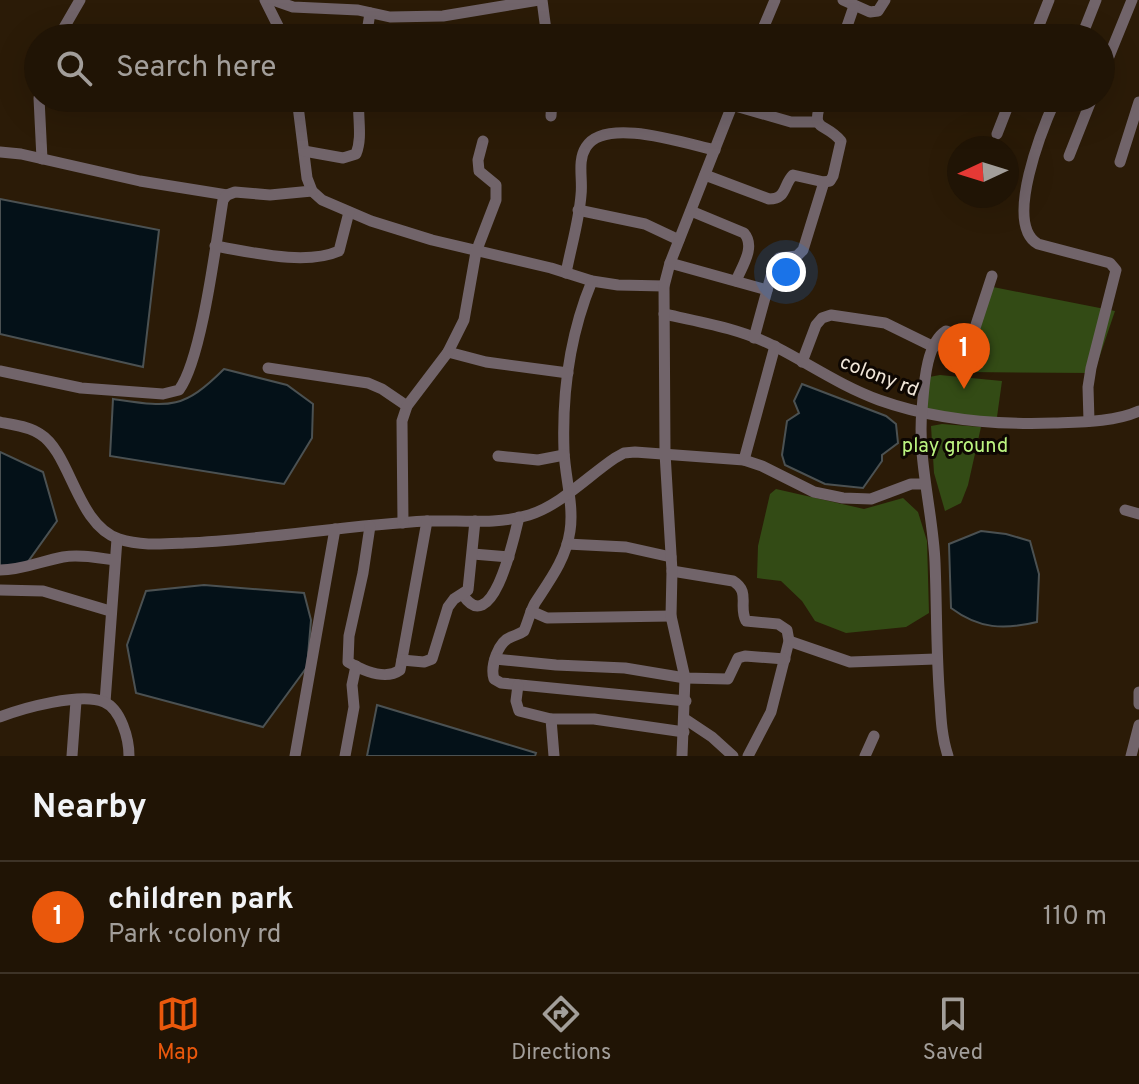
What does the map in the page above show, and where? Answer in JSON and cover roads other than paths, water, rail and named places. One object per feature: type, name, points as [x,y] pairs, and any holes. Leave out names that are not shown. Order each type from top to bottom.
[{"type":"street","points":[[66,24],[80,0]]},
{"type":"street","points":[[265,0],[277,24]]},
{"type":"street","points":[[273,0],[293,7],[390,17],[443,16],[540,0],[544,24]]},
{"type":"street","points":[[765,24],[775,0]]},
{"type":"street","points":[[845,24],[848,3],[870,12],[878,11],[885,0]]},
{"type":"street","points":[[1040,24],[1049,0]]},
{"type":"street","points":[[1087,24],[1096,0]]},
{"type":"street","points":[[1115,42],[1132,0]]},
{"type":"street","points":[[368,24],[370,13]]},
{"type":"street","points":[[1120,162],[1139,102]]},
{"type":"street","points":[[40,112],[42,159]]},
{"type":"street","points":[[299,112],[307,178],[312,191],[322,200],[383,225],[476,252],[592,281],[664,286]]},
{"type":"street","points":[[304,151],[343,158],[356,154],[360,139],[358,112]]},
{"type":"street","points":[[551,112],[551,116]]},
{"type":"street","points":[[682,756],[686,701],[685,678],[671,616],[672,571],[665,453],[664,286],[670,263],[729,112]]},
{"type":"street","points":[[763,112],[791,122],[817,122]]},
{"type":"street","points":[[705,175],[769,199],[783,195],[793,175],[830,181],[841,141],[836,135],[820,128],[817,122],[819,112]]},
{"type":"street","points":[[997,134],[1006,112]]},
{"type":"street","points":[[1050,112],[1036,147],[1028,179],[1025,229],[1030,239],[1038,244],[1110,263],[1116,270],[1091,368],[1089,421]]},
{"type":"street","points":[[1069,156],[1086,112]]},
{"type":"street","points":[[566,273],[581,194],[580,165],[586,147],[595,138],[635,131],[715,150]]},
{"type":"street","points":[[403,523],[402,421],[407,406],[448,352],[464,320],[476,252],[496,200],[496,185],[479,171],[478,160],[483,141]]},
{"type":"street","points":[[0,152],[140,181],[227,195],[235,192],[288,195],[312,191]]},
{"type":"street","points":[[754,338],[774,265],[779,258],[797,256],[803,250],[824,182]]},
{"type":"street","points":[[0,371],[81,388],[163,394],[179,390],[196,345],[223,200],[227,195]]},
{"type":"street","points":[[578,210],[645,224],[679,240]]},
{"type":"street","points":[[691,211],[744,233],[749,238],[750,247],[736,281]]},
{"type":"street","points":[[215,246],[267,254],[328,256],[339,251],[349,212]]},
{"type":"street","points":[[670,263],[767,290]]},
{"type":"street","points":[[948,756],[942,734],[936,659],[935,565],[925,484],[921,413],[934,347],[946,331],[965,338],[972,337],[992,276]]},
{"type":"street","points":[[592,281],[568,373],[563,424],[569,491],[570,530],[567,544],[550,584],[531,611],[524,631],[509,637],[495,659],[492,672],[494,679],[501,683],[686,701]]},
{"type":"street","name":"colony rd","points":[[664,314],[775,346],[846,386],[921,413],[1020,424],[1089,421],[1139,411]]},
{"type":"street","points":[[802,362],[816,325],[822,318],[831,315],[885,323],[934,347]]},
{"type":"street","points":[[744,460],[775,346]]},
{"type":"street","points":[[448,352],[486,362],[568,373]]},
{"type":"street","points":[[268,368],[368,383],[407,406]]},
{"type":"street","points":[[0,422],[43,435],[54,449],[84,507],[100,527],[117,539],[148,544],[220,542],[427,521],[503,521],[532,514],[554,503],[624,453],[744,460],[814,492],[843,498],[871,499],[911,484],[925,484]]},
{"type":"street","points":[[498,456],[538,460],[564,455]]},
{"type":"street","points":[[1125,510],[1139,514]]},
{"type":"street","points":[[463,595],[476,605],[485,604],[493,596],[509,557],[519,517]]},
{"type":"street","points":[[370,526],[348,644],[348,662],[383,675],[393,675],[400,670],[427,521]]},
{"type":"street","points":[[402,660],[424,662],[432,659],[448,607],[468,590],[475,521]]},
{"type":"street","points":[[295,756],[335,529]]},
{"type":"street","points":[[105,702],[117,539]]},
{"type":"street","points":[[567,544],[615,546],[671,557]]},
{"type":"street","points":[[473,554],[509,557]]},
{"type":"street","points":[[0,570],[20,569],[62,557],[114,560]]},
{"type":"street","points":[[672,571],[733,581],[744,594],[743,615],[746,621],[778,624],[787,630],[789,641],[771,712],[748,756]]},
{"type":"street","points":[[0,590],[43,591],[110,611]]},
{"type":"street","points":[[531,611],[547,618],[671,616]]},
{"type":"street","points":[[789,641],[850,662],[936,659]]},
{"type":"street","points":[[495,659],[625,668],[685,678],[728,679],[738,658],[785,659]]},
{"type":"street","points":[[345,756],[354,707],[352,685],[356,666]]},
{"type":"street","points":[[518,685],[516,701],[519,711],[551,719],[684,725],[712,737],[733,756]]},
{"type":"street","points":[[1139,692],[1139,704]]},
{"type":"street","points":[[0,717],[45,703],[94,699],[105,702],[114,709],[126,736],[129,756]]},
{"type":"street","points":[[72,756],[76,701]]},
{"type":"street","points":[[551,719],[554,755],[569,756]]},
{"type":"street","points":[[1131,756],[1139,725]]},
{"type":"street","points":[[865,756],[874,736]]},
{"type":"place","name":"children park","points":[[964,389]]},
{"type":"park label","name":"play ground","points":[[955,447]]}]
